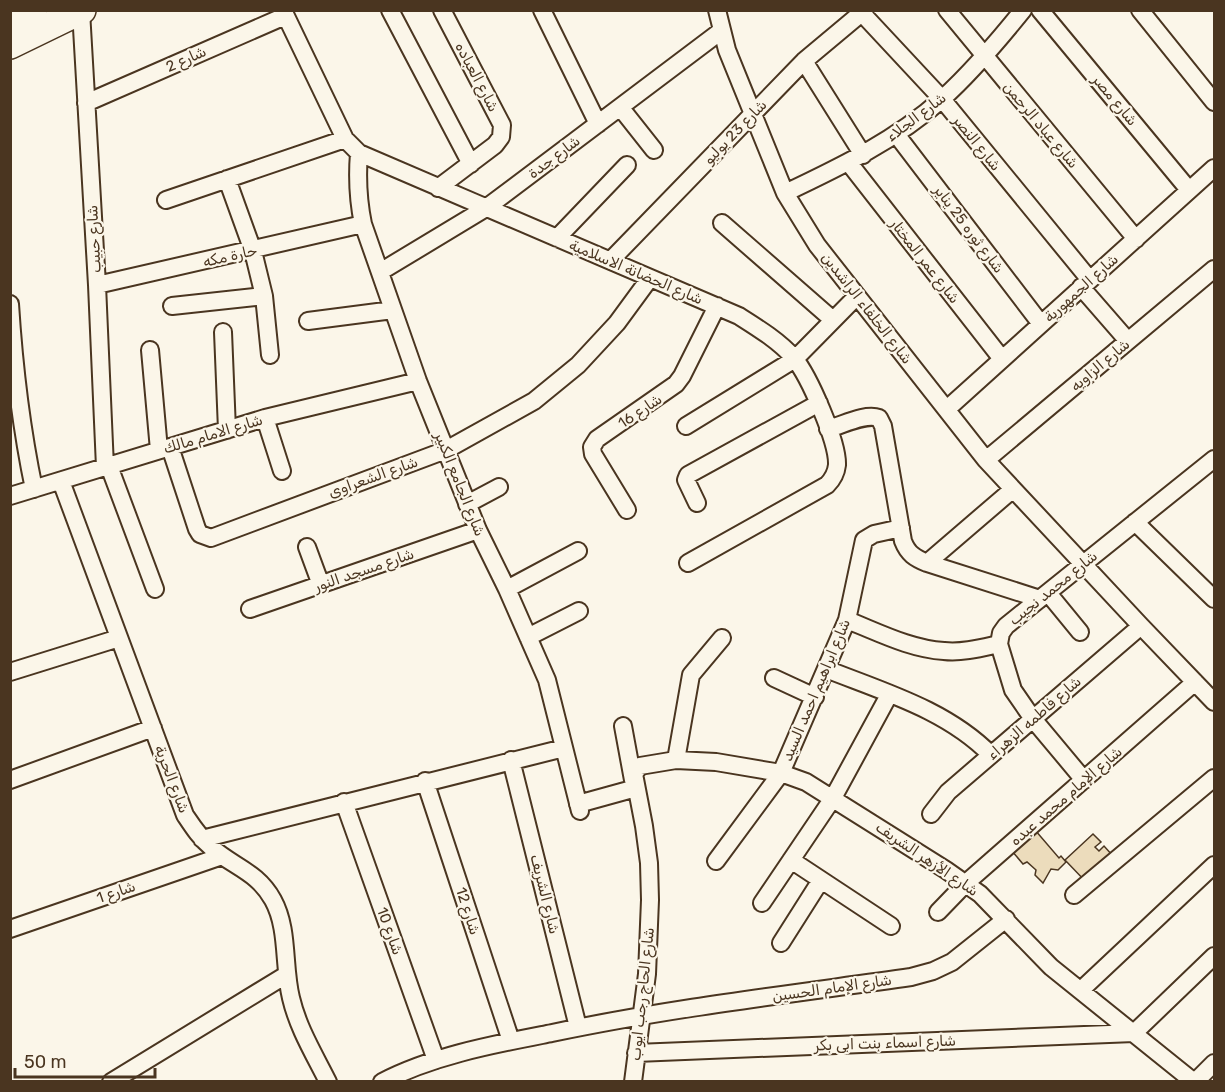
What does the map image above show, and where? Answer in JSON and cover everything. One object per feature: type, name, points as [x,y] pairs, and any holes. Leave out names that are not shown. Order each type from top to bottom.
[{"type":"main road","points":[[10,21],[33,10]]},
{"type":"main road","points":[[10,45],[82,11]]},
{"type":"street","points":[[390,10],[471,164]]},
{"type":"street","name":"شارع العباده","points":[[438,188],[495,145],[501,137],[502,125],[442,10]]},
{"type":"street","points":[[542,10],[598,124]]},
{"type":"street","name":"شارع الخلفاء الراشدين","points":[[717,10],[721,31],[785,193],[817,245],[1012,490],[1215,702]]},
{"type":"street","name":"شارع عباد الرحمن","points":[[947,10],[1136,239]]},
{"type":"street","name":"شارع الجلاء","points":[[785,193],[856,159],[896,134],[942,99],[985,57],[1023,10]]},
{"type":"street","name":"شارع مصر","points":[[1040,10],[1190,190]]},
{"type":"street","points":[[1140,10],[1215,102]]},
{"type":"street","name":"شارع حبيب","points":[[82,11],[107,467],[155,589]]},
{"type":"street","name":"شارع 23 يوليو","points":[[611,260],[804,61],[861,11]]},
{"type":"street","name":"شارع النصر","points":[[861,11],[942,99],[1086,284],[1128,342]]},
{"type":"street","points":[[166,200],[345,139],[284,13]]},
{"type":"street","name":"شارع 2","points":[[86,103],[284,13]]},
{"type":"street","name":"شارع جدة","points":[[380,272],[486,208],[721,31]]},
{"type":"street","name":"شارع عمر المختار","points":[[804,61],[856,159],[1002,359]]},
{"type":"street","points":[[620,107],[654,150]]},
{"type":"street","name":"شارع ثوره 25 يناير","points":[[896,134],[1041,324]]},
{"type":"street","name":"شارع الحضانة الاسلامية","points":[[345,139],[359,153],[717,306],[761,330],[795,359],[819,403],[828,429],[837,464],[835,475],[827,485],[688,562]]},
{"type":"street","name":"شارع الجامع الكبير","points":[[359,153],[358,201],[363,224],[418,381],[467,504],[547,680],[579,807],[634,784]]},
{"type":"street","points":[[557,238],[627,165]]},
{"type":"street","name":"شارع الجمهورية","points":[[947,409],[1215,168]]},
{"type":"street","points":[[227,179],[253,251],[264,296],[270,355]]},
{"type":"street","points":[[722,223],[833,320]]},
{"type":"street","name":"حارة مكه","points":[[97,285],[363,224]]},
{"type":"street","name":"شارع الزاويه","points":[[986,460],[1215,270]]},
{"type":"street","name":"شارع الشعراوى","points":[[165,449],[197,529],[205,537],[212,538],[446,450],[534,401],[578,365],[616,324],[650,278]]},
{"type":"street","points":[[172,306],[264,296]]},
{"type":"street","points":[[686,426],[795,359],[857,296]]},
{"type":"street","points":[[10,304],[17,434],[34,489]]},
{"type":"street","name":"شارع 16","points":[[627,510],[593,454],[592,447],[597,439],[676,384],[717,306]]},
{"type":"street","points":[[308,321],[393,310]]},
{"type":"street","points":[[223,332],[227,430]]},
{"type":"street","points":[[150,350],[165,449]]},
{"type":"street","name":"شارع الامام مالك","points":[[10,496],[266,418],[418,381]]},
{"type":"street","points":[[697,503],[687,485],[688,475],[819,403]]},
{"type":"street","points":[[828,429],[873,416],[879,418],[883,426],[907,552],[917,560],[1044,596],[1080,632]]},
{"type":"street","points":[[266,418],[282,471]]},
{"type":"street","name":"شارع محمد نجيب","points":[[999,644],[1001,633],[1006,626],[1215,459]]},
{"type":"street","name":"شارع الحرية","points":[[61,481],[185,815],[202,839],[222,856],[255,877],[272,898],[282,922],[286,975],[296,1019],[328,1082]]},
{"type":"street","points":[[467,504],[499,487]]},
{"type":"street","points":[[927,563],[1012,490]]},
{"type":"street","points":[[1136,522],[1215,599]]},
{"type":"street","name":"شارع ابراهيم احمد السيد","points":[[716,861],[781,773],[847,620],[864,540],[874,534],[901,528]]},
{"type":"street","name":"شارع مسجد النور","points":[[250,609],[478,530]]},
{"type":"street","points":[[307,547],[321,585]]},
{"type":"street","points":[[507,589],[578,551]]},
{"type":"street","points":[[528,637],[579,611]]},
{"type":"street","points":[[847,620],[918,647],[945,652],[972,650],[999,644],[1013,690],[1033,719],[1084,780]]},
{"type":"street","name":"شارع فاطمه الزهراء","points":[[931,814],[948,792],[1141,626]]},
{"type":"street","points":[[10,672],[119,638]]},
{"type":"street","points":[[634,784],[634,774],[640,766],[676,760],[691,675],[722,638]]},
{"type":"street","points":[[826,669],[946,719],[977,741],[991,755]]},
{"type":"street","points":[[774,678],[815,697]]},
{"type":"street","name":"شارع الإمام محمد عبده","points":[[938,912],[966,883],[1195,682]]},
{"type":"street","points":[[762,903],[833,798],[890,695]]},
{"type":"street","name":"شارع الحاج رجب ايوب","points":[[623,726],[644,826],[649,863],[647,975],[633,1082]]},
{"type":"street","points":[[10,780],[153,728]]},
{"type":"street","points":[[202,839],[425,781],[564,748]]},
{"type":"street","name":"شارع الشريف","points":[[511,760],[578,1027]]},
{"type":"street","name":"شارع الأزهر الشريف","points":[[676,760],[736,764],[781,773],[806,782],[833,798],[966,883],[994,906],[1045,961],[1195,1082]]},
{"type":"street","points":[[1074,895],[1215,778]]},
{"type":"street","name":"شارع 12","points":[[425,781],[511,1041]]},
{"type":"street","name":"شارع 10","points":[[344,802],[436,1060]]},
{"type":"street","name":"شارع 1","points":[[10,929],[222,856]]},
{"type":"street","points":[[791,860],[891,926]]},
{"type":"street","points":[[1081,990],[1215,866]]},
{"type":"street","points":[[781,943],[821,879]]},
{"type":"street","name":"شارع الإمام الحسين","points":[[382,1082],[436,1060],[578,1027],[641,1015],[911,977],[933,971],[952,962],[1006,919]]},
{"type":"street","points":[[1134,1033],[1215,956]]},
{"type":"street","points":[[111,1082],[286,975]]},
{"type":"street","name":"شارع اسماء بنت ابى بكر","points":[[636,1053],[1134,1033]]},
{"type":"street","points":[[1195,1082],[1215,1063]]},
{"type":"building","points":[[1035,830],[1059,858],[1061,856],[1066,862],[1058,870],[1051,869],[1043,883],[1035,875],[1036,870],[1027,862],[1023,864],[1012,851]]},
{"type":"building","points":[[1093,834],[1101,842],[1095,847],[1099,851],[1104,846],[1113,856],[1087,883],[1065,860]]}]
